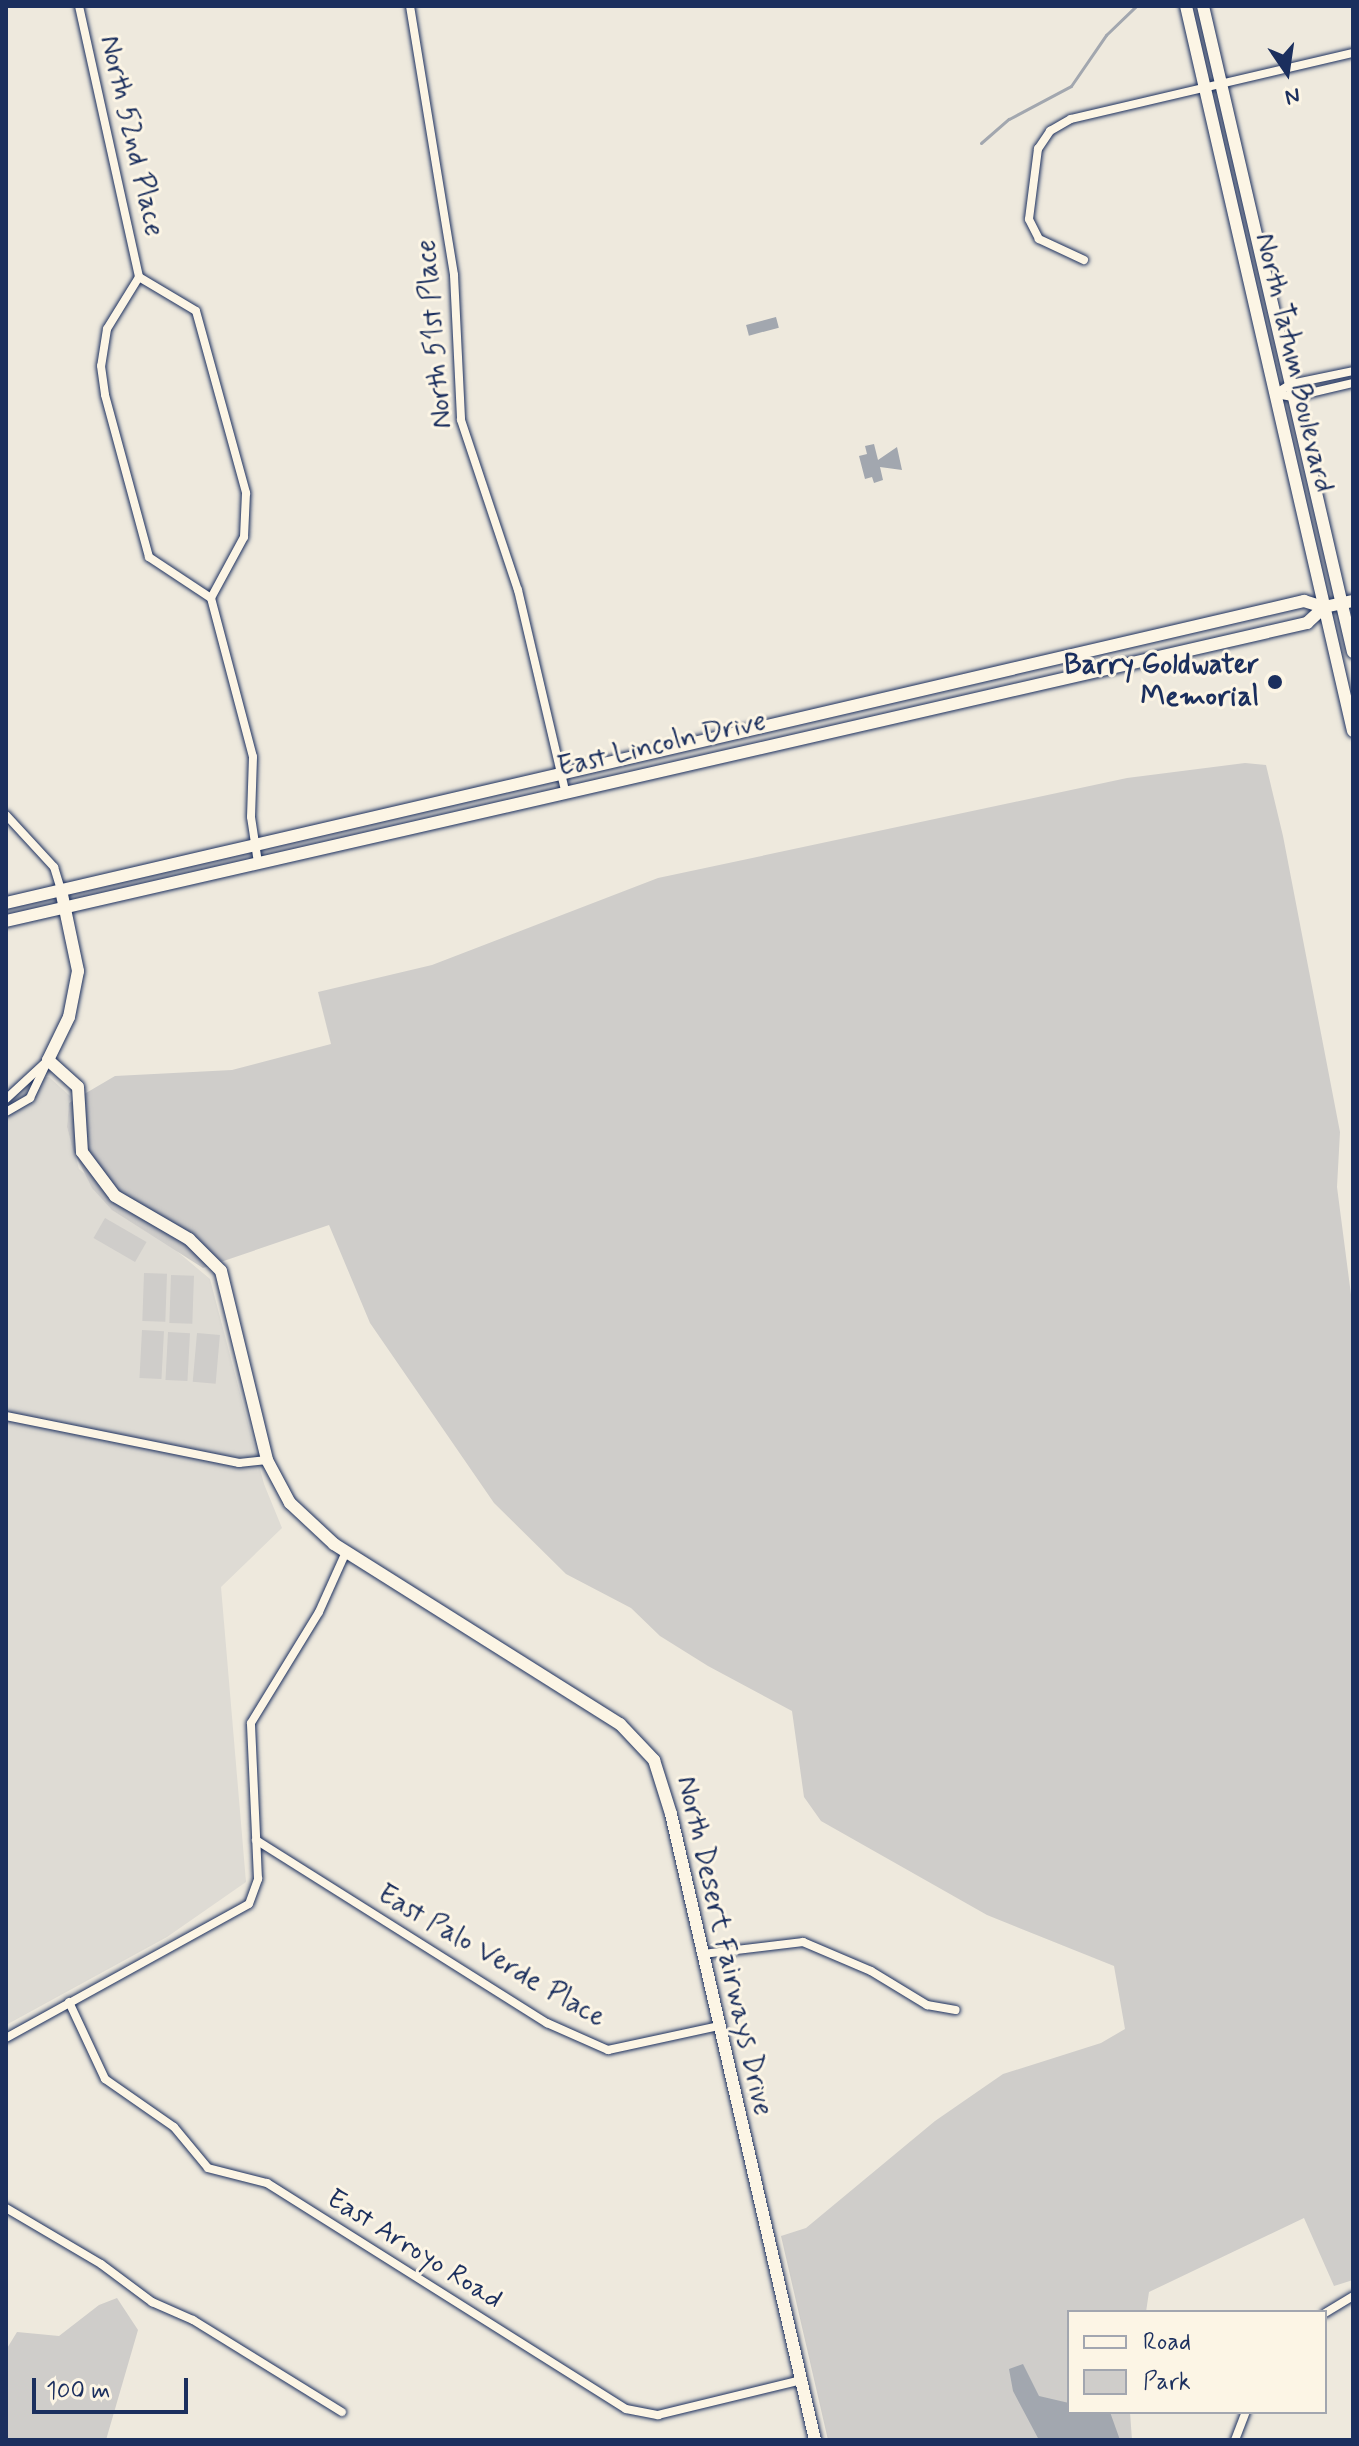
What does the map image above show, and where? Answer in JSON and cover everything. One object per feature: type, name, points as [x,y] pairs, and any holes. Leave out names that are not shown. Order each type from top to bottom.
[{"type":"main road","name":"North Tatum Boulevard","points":[[1186,6],[1353,731]]},
{"type":"main road","name":"North Tatum Boulevard","points":[[1203,6],[1292,391],[1347,602],[1353,652]]},
{"type":"main road","name":"East Lincoln Drive","points":[[6,903],[1304,601],[1324,607],[1347,602]]},
{"type":"main road","name":"East Lincoln Drive","points":[[6,921],[1307,623],[1324,607]]},
{"type":"main road","points":[[48,1060],[69,1017],[76,985],[61,890]]},
{"type":"main road","name":"North Desert Fairways Drive","points":[[48,1060],[78,1087],[77,1134],[97,1178],[130,1207],[197,1245],[221,1271],[267,1460],[302,1518],[346,1552],[620,1724],[646,1748],[663,1785],[815,2440]]},
{"type":"street","name":"North 52nd Place","points":[[79,6],[139,277]]},
{"type":"street","name":"North 51st Place","points":[[410,6],[454,275],[461,420],[518,590],[565,791]]},
{"type":"street","points":[[1084,260],[1032,230],[1031,204],[1043,140],[1071,119],[1353,53]]},
{"type":"street","points":[[211,598],[244,537],[246,493],[196,311],[139,277],[107,329],[101,366],[105,395],[149,557],[211,598],[253,757],[254,846],[258,863]]},
{"type":"street","points":[[1292,391],[1353,371]]},
{"type":"street","points":[[1275,394],[1353,383]]},
{"type":"street","points":[[6,815],[54,867],[61,890]]},
{"type":"street","points":[[6,1099],[48,1060]]},
{"type":"street","points":[[6,1112],[30,1098],[48,1060]]},
{"type":"street","points":[[6,1416],[239,1463],[267,1460]]},
{"type":"street","points":[[6,2038],[243,1909],[257,1886],[251,1723],[319,1612],[346,1552]]},
{"type":"street","name":"East Palo Verde Place","points":[[256,1840],[547,2023],[608,2050],[719,2026]]},
{"type":"street","points":[[703,1954],[803,1942],[871,1971],[927,2005],[956,2010]]},
{"type":"street","name":"East Arroyo Road","points":[[69,2002],[105,2079],[174,2127],[208,2168],[267,2183],[626,2409],[658,2415],[802,2380]]},
{"type":"street","points":[[6,2208],[101,2264],[152,2302],[193,2320],[342,2412]]},
{"type":"street","points":[[1327,2312],[1353,2296]]},
{"type":"street","points":[[1235,2440],[1245,2414]]},
{"type":"shaded area","points":[[776,317],[779,328],[749,336],[746,325]]},
{"type":"shaded area","points":[[874,444],[878,460],[897,447],[902,470],[880,467],[883,480],[874,483],[872,477],[865,479],[859,456],[867,454],[865,446]]},
{"type":"shaded area","points":[[49,1077],[70,1096],[67,1127],[79,1169],[210,1279],[264,1484],[282,1528],[221,1587],[246,1882],[167,1937],[6,2025],[6,1093],[15,1083]]},
{"type":"shaded area","points":[[1023,2364],[1039,2396],[1067,2403],[1067,2414],[1111,2414],[1120,2440],[1039,2440],[1013,2391],[1009,2369]]},
{"type":"green space","points":[[1245,763],[1266,765],[1283,836],[1340,1132],[1337,1187],[1353,1310],[1353,2280],[1334,2286],[1304,2218],[1149,2292],[1146,2310],[1067,2310],[1067,2414],[1130,2414],[1132,2440],[828,2440],[781,2236],[806,2228],[935,2121],[1003,2074],[1101,2043],[1125,2029],[1114,1966],[987,1915],[821,1821],[804,1797],[792,1711],[708,1666],[660,1636],[631,1608],[566,1574],[494,1503],[370,1323],[329,1225],[203,1268],[112,1210],[92,1188],[73,1150],[67,1127],[69,1103],[115,1076],[232,1070],[331,1044],[318,992],[432,965],[658,878],[1127,778]]},
{"type":"green space","points":[[105,1218],[147,1242],[135,1262],[94,1238]]},
{"type":"green space","points":[[144,1273],[167,1274],[165,1322],[142,1321]]},
{"type":"green space","points":[[171,1275],[194,1276],[192,1324],[169,1323]]},
{"type":"green space","points":[[142,1330],[164,1331],[161,1379],[139,1378]]},
{"type":"green space","points":[[168,1332],[190,1333],[187,1381],[165,1380]]},
{"type":"green space","points":[[197,1333],[220,1335],[216,1384],[193,1382]]},
{"type":"green space","points":[[117,2298],[138,2330],[106,2440],[6,2440],[6,2350],[17,2332],[59,2336],[99,2305]]},
{"type":"waterway","points":[[981,143],[1009,119],[1071,86],[1106,35],[1136,6]]},
{"type":"place","name":"Barry Goldwater Memorial","points":[[1275,682]]}]
